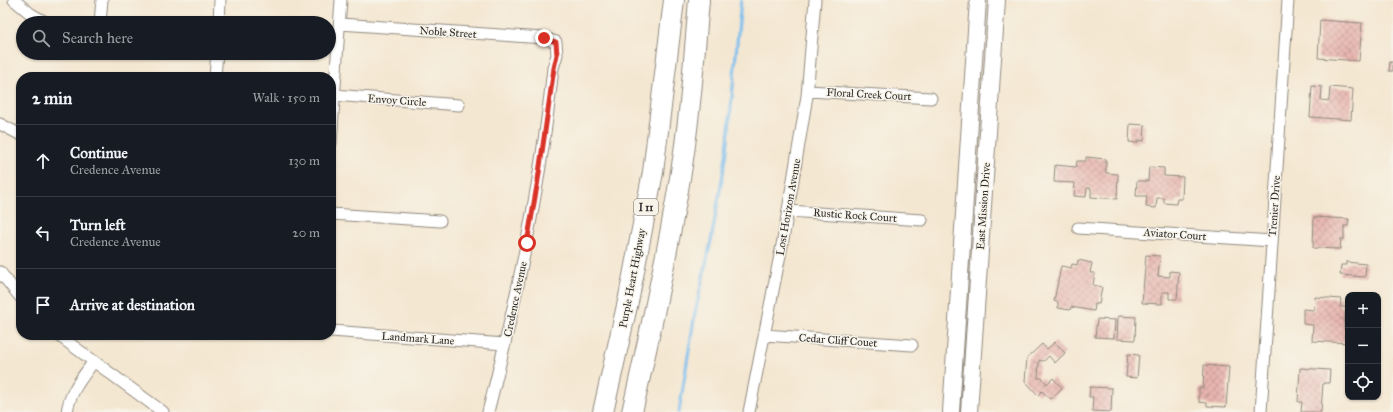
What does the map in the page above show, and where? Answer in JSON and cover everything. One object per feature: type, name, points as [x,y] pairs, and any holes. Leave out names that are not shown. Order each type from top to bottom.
[{"type":"highway","name":"Purple Heart Highway","points":[[604,412],[629,297],[653,172],[674,0]]},
{"type":"highway","name":"I 11","points":[[632,412],[657,302],[680,176],[693,77],[699,0]]},
{"type":"street","points":[[14,0],[35,16]]},
{"type":"street","points":[[101,16],[102,0]]},
{"type":"street","points":[[219,16],[220,0]]},
{"type":"street","points":[[336,72],[341,0]]},
{"type":"street","name":"Lost Horizon Avenue","points":[[749,412],[788,211],[808,91],[815,0]]},
{"type":"street","name":"East Mission Drive","points":[[951,412],[978,0]]},
{"type":"street","points":[[989,0],[985,91],[990,116]]},
{"type":"street","name":"East Mission Drive","points":[[969,412],[997,0]]},
{"type":"street","name":"Trenier Drive","points":[[1260,412],[1288,0]]},
{"type":"street","name":"Noble Street","points":[[340,24],[544,38],[556,42]]},
{"type":"street","name":"Credence Avenue","points":[[488,412],[505,344],[527,243],[557,55],[556,42]]},
{"type":"street","points":[[215,72],[216,60]]},
{"type":"street","name":"Floral Creek Court","points":[[808,91],[931,98]]},
{"type":"street","name":"Envoy Circle","points":[[336,95],[460,105]]},
{"type":"street","points":[[0,124],[16,132]]},
{"type":"street","name":"Rustic Rock Court","points":[[788,211],[922,220]]},
{"type":"street","points":[[336,214],[440,221]]},
{"type":"street","name":"Aviator Court","points":[[1078,228],[1272,241]]},
{"type":"street","points":[[0,272],[16,292]]},
{"type":"street","name":"Landmark Lane","points":[[336,331],[505,344]]},
{"type":"street","name":"Cedar Cliff Couet","points":[[764,335],[912,345]]},
{"type":"street","points":[[65,340],[163,412]]},
{"type":"street","points":[[67,412],[69,400],[74,389],[94,361]]},
{"type":"building","points":[[1320,20],[1362,23],[1359,61],[1318,58]]},
{"type":"building","points":[[1390,62],[1393,62],[1393,71],[1389,71]]},
{"type":"building","points":[[1312,86],[1322,87],[1321,100],[1329,101],[1330,87],[1353,89],[1351,120],[1310,117]]},
{"type":"building","points":[[1130,124],[1145,125],[1144,141],[1138,140],[1138,143],[1129,142]]},
{"type":"building","points":[[1086,157],[1106,159],[1106,173],[1118,174],[1117,199],[1091,197],[1091,188],[1087,188],[1086,197],[1074,196],[1075,183],[1054,182],[1055,165],[1076,167],[1077,161],[1086,161]]},
{"type":"building","points":[[1149,167],[1164,168],[1164,176],[1183,177],[1182,199],[1177,199],[1176,204],[1164,203],[1164,198],[1157,198],[1156,208],[1146,207],[1147,196],[1136,196],[1137,181],[1148,181]]},
{"type":"building","points":[[1314,217],[1349,219],[1348,226],[1344,226],[1344,239],[1341,239],[1340,249],[1313,248]]},
{"type":"building","points":[[1146,255],[1160,256],[1158,276],[1170,277],[1170,271],[1179,272],[1177,299],[1169,299],[1169,292],[1162,292],[1162,304],[1142,303]]},
{"type":"building","points":[[1078,260],[1092,263],[1090,273],[1095,273],[1093,285],[1102,287],[1099,304],[1095,304],[1094,311],[1071,307],[1070,310],[1058,308],[1058,302],[1054,301],[1061,266],[1071,268],[1072,264],[1077,265]]},
{"type":"building","points":[[1346,262],[1366,264],[1365,277],[1340,275],[1341,265],[1346,265]]},
{"type":"building","points":[[1315,297],[1341,299],[1340,307],[1345,307],[1345,343],[1312,341],[1313,325],[1303,324],[1303,309],[1314,310]]},
{"type":"building","points":[[1118,316],[1136,317],[1135,340],[1117,339]]},
{"type":"building","points":[[1097,319],[1115,320],[1114,338],[1095,337]]},
{"type":"building","points":[[1055,342],[1065,353],[1055,363],[1049,356],[1044,361],[1039,360],[1038,378],[1042,378],[1047,384],[1053,378],[1062,388],[1050,399],[1042,391],[1038,395],[1025,381],[1027,358],[1042,344],[1047,349]]},
{"type":"building","points":[[1128,354],[1139,355],[1137,378],[1126,377]]},
{"type":"building","points":[[1204,365],[1229,367],[1226,407],[1207,406],[1207,403],[1199,402],[1199,388],[1203,388]]},
{"type":"building","points":[[1300,368],[1330,370],[1329,383],[1323,383],[1321,412],[1301,412],[1302,402],[1298,402]]},
{"type":"building","points":[[1090,387],[1112,388],[1111,412],[1092,411],[1093,397],[1089,397]]},
{"type":"waterway","points":[[679,412],[695,313],[711,241],[727,151],[741,0]]},
{"type":"route","points":[[527,243],[557,55],[556,42],[544,38]]}]
